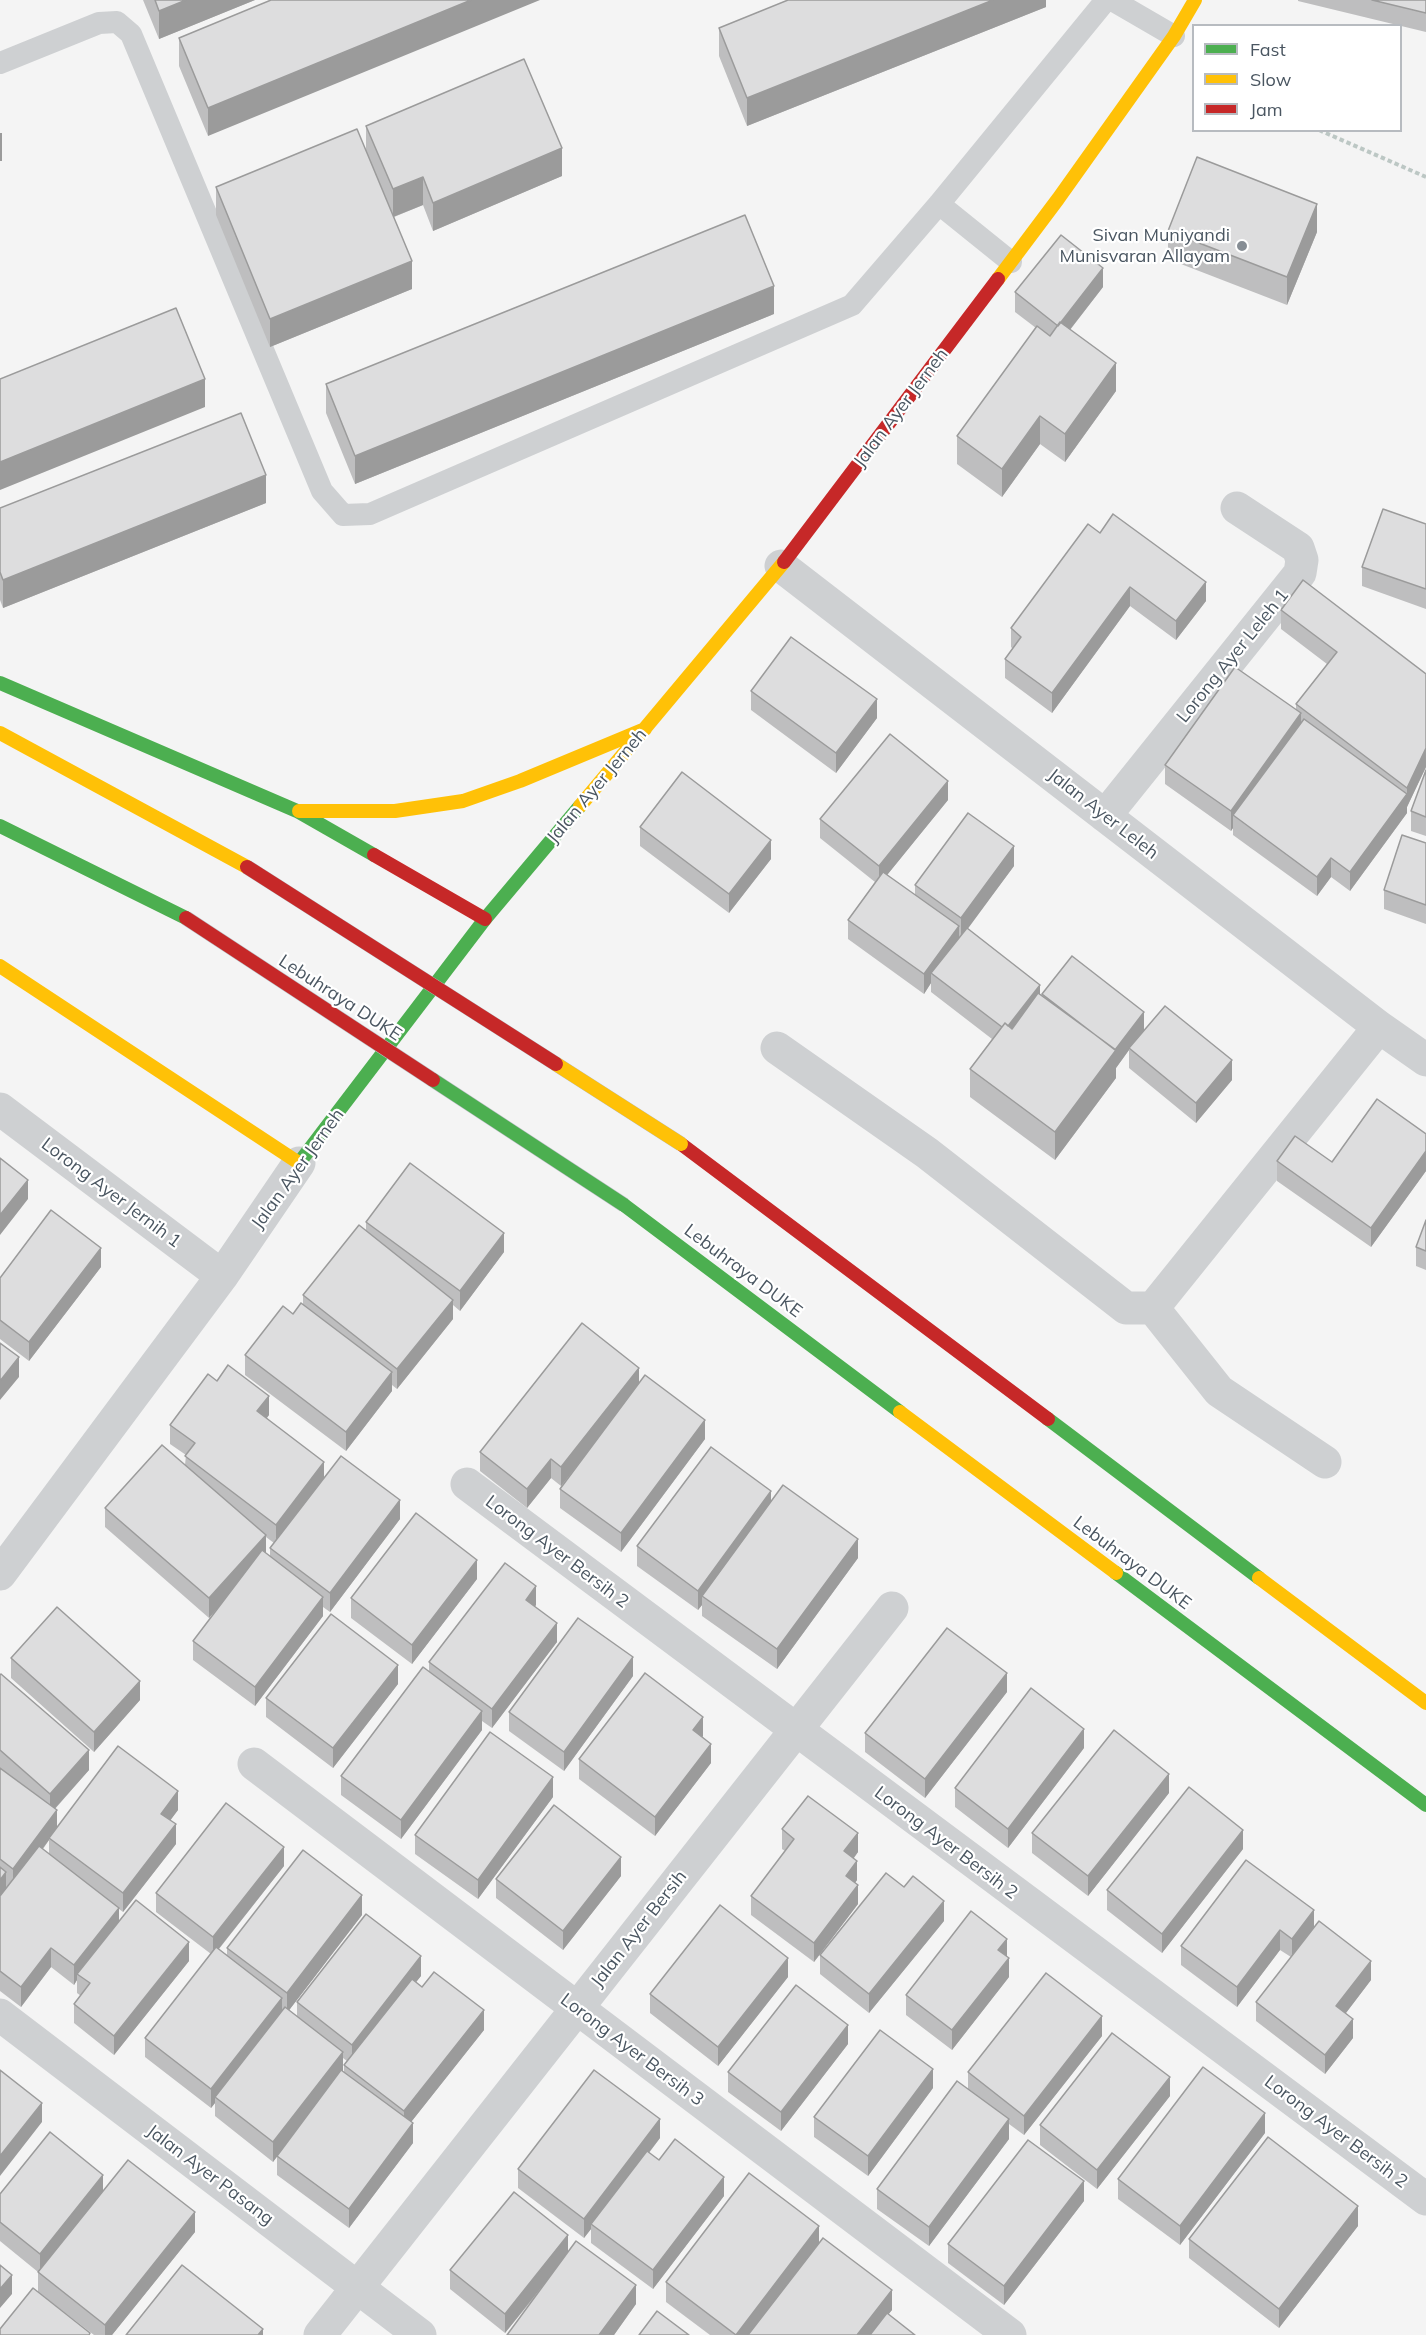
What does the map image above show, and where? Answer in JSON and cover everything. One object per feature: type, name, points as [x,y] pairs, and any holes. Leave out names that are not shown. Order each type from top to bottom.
[{"type":"main road","name":"Jalan Ayer Jerneh","points":[[299,1163],[485,920],[781,566],[1011,262],[1174,36],[1195,0]]},
{"type":"main road","points":[[0,683],[297,811],[485,920]]},
{"type":"main road","points":[[297,811],[395,811],[463,801],[520,782],[645,729]]},
{"type":"main road","points":[[0,733],[247,867],[681,1144],[1426,1703]]},
{"type":"main road","name":"Lebuhraya DUKE","points":[[0,826],[186,918],[624,1205],[1426,1805]]},
{"type":"main road","points":[[0,966],[299,1163]]},
{"type":"street","name":"Lorong Ayer Leleh 1","points":[[1105,816],[1300,573],[1302,560],[1298,548],[1237,508]]},
{"type":"street","name":"Jalan Ayer Leleh","points":[[781,566],[1426,1060]]},
{"type":"street","points":[[1154,1308],[1379,1026]]},
{"type":"street","points":[[777,1048],[927,1153],[1117,1302],[1126,1308],[1154,1308]]},
{"type":"street","name":"Lorong Ayer Jernih 1","points":[[0,1109],[222,1276]]},
{"type":"street","name":"Jalan Ayer Jerneh","points":[[4,1560],[222,1276],[299,1163]]},
{"type":"street","points":[[1154,1308],[1219,1391],[1325,1462]]},
{"type":"street","name":"Lorong Ayer Bersih 2","points":[[467,1484],[795,1731],[1426,2199]]},
{"type":"street","name":"Jalan Ayer Bersih","points":[[320,2335],[892,1608]]},
{"type":"street","name":"Lorong Ayer Bersih 3","points":[[254,1764],[1010,2335]]},
{"type":"street","name":"Jalan Ayer Pasang","points":[[0,2015],[420,2335]]},
{"type":"lane","points":[[0,63],[99,23],[117,22],[131,34],[322,491],[343,515],[370,514],[852,305],[939,204],[1106,0]]},
{"type":"lane","points":[[1112,0],[1174,36]]},
{"type":"lane","points":[[939,204],[1011,262]]},
{"type":"path","points":[[1324,132],[1426,177]]},
{"type":"building","points":[[155,0],[186,0],[159,11]]},
{"type":"building","points":[[271,0],[471,0],[208,108],[179,38]]},
{"type":"building","points":[[788,0],[993,0],[747,98],[719,28]]},
{"type":"building","points":[[1372,0],[1426,0],[1426,13]]},
{"type":"building","points":[[524,59],[562,148],[433,203],[423,177],[393,189],[366,126]]},
{"type":"building","points":[[357,129],[412,261],[270,319],[216,187]]},
{"type":"building","name":"Sivan Muniyandi Munisvaran Allayam","points":[[1197,157],[1317,204],[1287,277],[1168,231]]},
{"type":"building","points":[[745,215],[774,286],[355,456],[326,384]]},
{"type":"building","points":[[1061,235],[1103,268],[1058,326],[1015,292]]},
{"type":"building","points":[[176,308],[205,379],[0,462],[0,379]]},
{"type":"building","points":[[1060,322],[1116,363],[1065,434],[1040,416],[1002,469],[957,436],[1037,326],[1050,336]]},
{"type":"building","points":[[241,413],[266,475],[3,580],[0,572],[0,508]]},
{"type":"building","points":[[1383,509],[1426,524],[1426,589],[1362,567]]},
{"type":"building","points":[[1113,514],[1206,582],[1176,621],[1130,587],[1052,693],[1005,659],[1021,637],[1011,628],[1088,524],[1100,533]]},
{"type":"building","points":[[1303,580],[1426,674],[1426,748],[1407,788],[1296,704],[1337,652],[1281,610]]},
{"type":"building","points":[[791,637],[877,699],[836,753],[751,691]]},
{"type":"building","points":[[1235,667],[1301,713],[1231,811],[1165,765]]},
{"type":"building","points":[[1304,719],[1407,794],[1350,872],[1331,858],[1317,877],[1233,815]]},
{"type":"building","points":[[890,734],[948,781],[879,866],[820,819]]},
{"type":"building","points":[[1426,770],[1426,817],[1411,811]]},
{"type":"building","points":[[682,772],[771,840],[729,894],[640,827]]},
{"type":"building","points":[[968,813],[1014,846],[961,918],[915,885]]},
{"type":"building","points":[[1402,835],[1426,843],[1426,905],[1384,890]]},
{"type":"building","points":[[883,872],[959,926],[924,974],[848,920]]},
{"type":"building","points":[[967,928],[1040,985],[1008,1026],[1005,1023],[1002,1027],[931,973]]},
{"type":"building","points":[[1072,956],[1144,1012],[1115,1050],[1042,994]]},
{"type":"building","points":[[1038,993],[1116,1050],[1055,1132],[970,1069],[1005,1023],[1012,1029]]},
{"type":"building","points":[[1165,1006],[1232,1060],[1196,1103],[1129,1048]]},
{"type":"building","points":[[1377,1099],[1426,1134],[1426,1151],[1371,1228],[1277,1161],[1295,1136],[1332,1162]]},
{"type":"building","points":[[0,1158],[28,1180],[0,1215]]},
{"type":"building","points":[[410,1163],[504,1233],[460,1291],[366,1222]]},
{"type":"building","points":[[51,1210],[101,1248],[29,1342],[0,1320],[0,1278]]},
{"type":"building","points":[[1426,1220],[1426,1251],[1416,1247]]},
{"type":"building","points":[[359,1225],[453,1300],[397,1369],[303,1295]]},
{"type":"building","points":[[301,1303],[392,1372],[346,1432],[245,1355],[283,1306],[293,1314]]},
{"type":"building","points":[[582,1323],[639,1368],[561,1467],[551,1459],[527,1489],[480,1452]]},
{"type":"building","points":[[0,1343],[19,1357],[0,1381]]},
{"type":"building","points":[[228,1365],[269,1396],[257,1411],[324,1462],[276,1525],[185,1456],[195,1443],[170,1425],[208,1374],[217,1381]]},
{"type":"building","points":[[645,1375],[705,1420],[621,1533],[560,1489]]},
{"type":"building","points":[[162,1445],[266,1535],[209,1598],[105,1508]]},
{"type":"building","points":[[711,1447],[771,1491],[698,1591],[637,1546]]},
{"type":"building","points":[[341,1456],[400,1500],[330,1593],[270,1548]]},
{"type":"building","points":[[783,1485],[858,1539],[777,1649],[702,1596]]},
{"type":"building","points":[[416,1513],[477,1560],[412,1645],[351,1598]]},
{"type":"building","points":[[262,1550],[323,1597],[255,1687],[193,1641]]},
{"type":"building","points":[[505,1563],[536,1586],[526,1600],[557,1623],[492,1709],[429,1662]]},
{"type":"building","points":[[57,1607],[140,1681],[94,1732],[11,1658]]},
{"type":"building","points":[[331,1614],[398,1665],[333,1748],[266,1698]]},
{"type":"building","points":[[578,1618],[633,1657],[564,1752],[509,1712]]},
{"type":"building","points":[[947,1628],[1007,1673],[925,1779],[865,1733]]},
{"type":"building","points":[[423,1667],[482,1711],[401,1820],[341,1776]]},
{"type":"building","points":[[645,1673],[703,1717],[693,1730],[711,1744],[655,1817],[579,1759]]},
{"type":"building","points":[[1,1674],[89,1750],[50,1794],[0,1750]]},
{"type":"building","points":[[1031,1688],[1084,1729],[1008,1829],[955,1788]]},
{"type":"building","points":[[1114,1730],[1169,1774],[1088,1876],[1032,1833]]},
{"type":"building","points":[[490,1732],[553,1777],[478,1880],[415,1835]]},
{"type":"building","points":[[118,1746],[178,1791],[161,1814],[176,1824],[123,1893],[49,1838]]},
{"type":"building","points":[[0,1768],[57,1810],[13,1869],[0,1859]]},
{"type":"building","points":[[1189,1787],[1243,1830],[1162,1934],[1107,1890]]},
{"type":"building","points":[[808,1796],[858,1833],[844,1851],[857,1861],[846,1876],[858,1885],[814,1943],[751,1896],[794,1839],[782,1829]]},
{"type":"building","points":[[226,1803],[284,1847],[213,1937],[156,1893]]},
{"type":"building","points":[[554,1805],[621,1857],[563,1931],[496,1879]]},
{"type":"building","points":[[39,1846],[119,1908],[74,1965],[51,1948],[21,1987],[0,1971],[0,1896]]},
{"type":"building","points":[[303,1850],[362,1895],[287,1993],[227,1948]]},
{"type":"building","points":[[1246,1860],[1314,1910],[1292,1939],[1280,1930],[1237,1987],[1181,1946]]},
{"type":"building","points":[[0,1867],[6,1872],[0,1880]]},
{"type":"building","points":[[886,1873],[904,1887],[913,1876],[944,1901],[869,1994],[820,1955]]},
{"type":"building","points":[[136,1900],[189,1942],[114,2036],[74,2004],[90,1983],[77,1974]]},
{"type":"building","points":[[720,1905],[788,1958],[718,2047],[650,1994]]},
{"type":"building","points":[[971,1911],[1007,1939],[998,1950],[1009,1958],[952,2030],[906,1995]]},
{"type":"building","points":[[366,1914],[421,1956],[352,2045],[297,2002]]},
{"type":"building","points":[[1319,1921],[1371,1961],[1336,2006],[1353,2019],[1325,2055],[1256,2002]]},
{"type":"building","points":[[216,1947],[282,1998],[211,2089],[145,2038]]},
{"type":"building","points":[[434,1972],[484,2010],[404,2111],[344,2065],[412,1979],[422,1987]]},
{"type":"building","points":[[1046,1973],[1102,2016],[1024,2116],[968,2072]]},
{"type":"building","points":[[796,1985],[848,2025],[781,2112],[728,2072]]},
{"type":"building","points":[[285,2007],[343,2052],[273,2142],[215,2097]]},
{"type":"building","points":[[880,2030],[933,2069],[868,2156],[814,2117]]},
{"type":"building","points":[[1112,2033],[1170,2077],[1097,2170],[1040,2125]]},
{"type":"building","points":[[1203,2067],[1265,2113],[1180,2226],[1118,2179]]},
{"type":"building","points":[[0,2070],[42,2103],[0,2156]]},
{"type":"building","points":[[341,2070],[413,2123],[349,2209],[277,2156]]},
{"type":"building","points":[[594,2070],[660,2119],[584,2219],[518,2169]]},
{"type":"building","points":[[957,2081],[1009,2119],[929,2227],[877,2189]]},
{"type":"building","points":[[50,2132],[103,2175],[40,2254],[0,2222],[0,2194]]},
{"type":"building","points":[[1268,2137],[1358,2206],[1279,2309],[1189,2239]]},
{"type":"building","points":[[675,2139],[724,2177],[653,2270],[591,2224],[647,2151],[659,2160]]},
{"type":"building","points":[[1028,2140],[1084,2181],[1004,2286],[948,2244]]},
{"type":"building","points":[[128,2160],[195,2212],[105,2325],[38,2272]]},
{"type":"building","points":[[749,2173],[819,2226],[736,2335],[666,2282]]},
{"type":"building","points":[[514,2192],[568,2235],[505,2314],[450,2270]]},
{"type":"building","points":[[823,2238],[892,2290],[857,2335],[748,2335]]},
{"type":"building","points":[[576,2241],[636,2285],[599,2335],[507,2335]]},
{"type":"building","points":[[0,2265],[12,2275],[0,2289]]},
{"type":"building","points":[[182,2265],[263,2329],[258,2335],[126,2335]]},
{"type":"building","points":[[33,2288],[90,2333],[89,2335],[0,2335],[0,2329]]},
{"type":"building","points":[[657,2311],[689,2335],[639,2335]]},
{"type":"building","points":[[887,2313],[915,2335],[870,2335]]},
{"type":"traffic: fast","points":[[0,683],[297,811],[374,855]]},
{"type":"traffic: fast","points":[[299,1163],[485,919],[580,806]]},
{"type":"traffic: fast","points":[[0,826],[186,918]]},
{"type":"traffic: fast","points":[[433,1080],[624,1205]]},
{"type":"traffic: fast","points":[[624,1205],[900,1412]]},
{"type":"traffic: fast","points":[[1048,1419],[1259,1578]]},
{"type":"traffic: fast","points":[[1116,1573],[1426,1805]]},
{"type":"traffic: slow","points":[[998,279],[1174,36],[1195,0]]},
{"type":"traffic: slow","points":[[580,806],[784,562]]},
{"type":"traffic: slow","points":[[299,811],[395,811],[463,801],[520,781],[645,729]]},
{"type":"traffic: slow","points":[[0,733],[247,867]]},
{"type":"traffic: slow","points":[[0,966],[299,1163]]},
{"type":"traffic: slow","points":[[556,1064],[681,1144]]},
{"type":"traffic: slow","points":[[900,1412],[1116,1573]]},
{"type":"traffic: slow","points":[[1259,1578],[1426,1703]]},
{"type":"traffic: jam","points":[[784,562],[998,279]]},
{"type":"traffic: jam","points":[[374,855],[485,919]]},
{"type":"traffic: jam","points":[[247,867],[556,1064]]},
{"type":"traffic: jam","points":[[186,918],[433,1080]]},
{"type":"traffic: jam","points":[[681,1144],[1048,1419]]},
{"type":"place","name":"Sivan Muniyandi Munisvaran Allayam","points":[[1242,246]]}]
